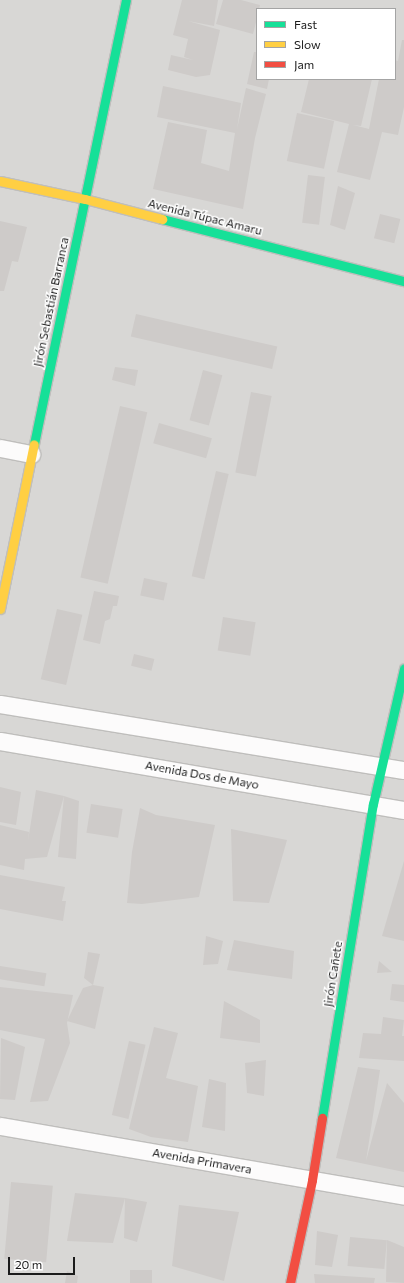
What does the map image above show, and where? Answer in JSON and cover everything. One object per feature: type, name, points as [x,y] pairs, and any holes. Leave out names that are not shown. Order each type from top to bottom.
[{"type":"street","name":"Jirón Sebastián Barranca","points":[[0,609],[126,0]]},
{"type":"street","name":"Avenida Túpac Amaru","points":[[0,181],[85,199],[404,281]]},
{"type":"street","points":[[0,448],[31,454]]},
{"type":"street","name":"Jirón Cañete","points":[[290,1283],[312,1180],[380,766],[404,670]]},
{"type":"street","points":[[0,704],[404,770]]},
{"type":"street","name":"Avenida Dos de Mayo","points":[[0,741],[404,810]]},
{"type":"street","name":"Avenida Primavera","points":[[0,1126],[404,1196]]},
{"type":"shaded area","points":[[0,0],[404,0],[404,1283],[0,1283]]},
{"type":"building","points":[[182,0],[218,0],[214,26],[188,21],[220,30],[210,75],[196,77],[168,70],[171,55],[193,60],[184,57],[188,39],[173,35]]},
{"type":"building","points":[[223,0],[241,0],[260,5],[259,8],[256,8],[256,22],[253,34],[216,24]]},
{"type":"building","points":[[402,40],[404,40],[404,107],[398,135],[382,132],[370,180],[337,172],[349,124],[301,112],[309,80],[372,80],[361,126],[353,125],[369,129],[379,80],[396,80],[396,60],[398,61]]},
{"type":"building","points":[[254,52],[256,52],[256,80],[269,80],[267,89],[247,84]]},
{"type":"building","points":[[163,86],[241,103],[237,129],[246,88],[266,94],[255,138],[243,209],[153,189],[168,122],[207,130],[201,163],[229,171],[235,133],[157,117]]},
{"type":"building","points":[[297,113],[334,121],[324,169],[287,161]]},
{"type":"building","points":[[308,175],[325,177],[319,225],[302,223]]},
{"type":"building","points":[[338,186],[355,193],[345,230],[330,225]]},
{"type":"building","points":[[380,214],[400,219],[394,243],[374,238]]},
{"type":"building","points":[[0,221],[27,227],[18,262],[12,261],[4,291],[0,291]]},
{"type":"building","points":[[136,314],[277,347],[272,369],[131,336]]},
{"type":"building","points":[[115,367],[138,370],[135,386],[112,380]]},
{"type":"building","points":[[203,370],[222,375],[209,425],[190,420]]},
{"type":"building","points":[[251,392],[272,396],[256,477],[235,472]]},
{"type":"building","points":[[120,406],[147,412],[108,584],[80,577]]},
{"type":"building","points":[[159,423],[212,438],[206,458],[153,443]]},
{"type":"building","points":[[216,471],[229,474],[204,579],[192,576]]},
{"type":"building","points":[[144,578],[167,583],[164,601],[140,596]]},
{"type":"building","points":[[94,591],[119,596],[117,606],[113,606],[110,619],[105,621],[100,644],[83,640]]},
{"type":"building","points":[[57,609],[82,615],[66,685],[41,679]]},
{"type":"building","points":[[223,617],[256,622],[250,656],[218,651]]},
{"type":"building","points":[[134,654],[154,659],[151,671],[131,666]]},
{"type":"building","points":[[0,787],[21,792],[16,825],[0,822]]},
{"type":"building","points":[[36,790],[64,796],[47,857],[25,859],[24,870],[0,865],[0,825],[29,832],[28,841]]},
{"type":"building","points":[[64,796],[79,801],[76,859],[58,857]]},
{"type":"building","points":[[91,804],[123,809],[118,838],[86,833]]},
{"type":"building","points":[[140,808],[156,815],[215,825],[199,897],[142,904],[127,903],[132,852]]},
{"type":"building","points":[[231,829],[287,840],[269,903],[233,901]]},
{"type":"building","points":[[404,861],[404,941],[382,936]]},
{"type":"building","points":[[0,875],[65,887],[62,901],[66,901],[63,921],[0,909]]},
{"type":"building","points":[[206,936],[223,941],[218,964],[203,965]]},
{"type":"building","points":[[234,940],[294,951],[292,979],[227,970]]},
{"type":"building","points":[[88,952],[100,954],[93,985],[84,978]]},
{"type":"building","points":[[379,961],[392,972],[377,973]]},
{"type":"building","points":[[0,966],[46,973],[44,986],[0,979]]},
{"type":"building","points":[[392,984],[404,985],[404,1002],[390,1000]]},
{"type":"building","points":[[93,985],[104,987],[95,1029],[67,1021],[83,988]]},
{"type":"building","points":[[0,987],[73,995],[67,1023],[70,1043],[48,1101],[30,1102],[45,1039],[0,1030]]},
{"type":"building","points":[[224,1001],[260,1020],[260,1043],[220,1038]]},
{"type":"building","points":[[383,1017],[404,1020],[402,1036],[404,1036],[404,1061],[359,1058],[363,1033],[381,1034]]},
{"type":"building","points":[[154,1027],[178,1033],[166,1078],[198,1086],[188,1142],[151,1137],[129,1129]]},
{"type":"building","points":[[1,1038],[25,1047],[15,1100],[0,1099]]},
{"type":"building","points":[[129,1041],[146,1045],[128,1119],[112,1115]]},
{"type":"building","points":[[266,1060],[264,1096],[247,1093],[245,1063]]},
{"type":"building","points":[[358,1067],[380,1070],[366,1161],[387,1083],[404,1103],[404,1172],[336,1158]]},
{"type":"building","points":[[209,1079],[226,1083],[225,1131],[202,1127]]},
{"type":"building","points":[[11,1182],[53,1186],[46,1262],[4,1259]]},
{"type":"building","points":[[75,1193],[125,1198],[113,1243],[67,1241]]},
{"type":"building","points":[[125,1198],[147,1202],[137,1242],[124,1238]]},
{"type":"building","points":[[179,1205],[239,1212],[224,1281],[172,1266]]},
{"type":"building","points":[[317,1231],[338,1235],[332,1267],[315,1265]]},
{"type":"building","points":[[350,1237],[387,1240],[384,1269],[347,1266]]},
{"type":"building","points":[[387,1240],[404,1247],[404,1283],[386,1282]]},
{"type":"building","points":[[130,1270],[152,1270],[152,1283],[130,1283]]},
{"type":"building","points":[[67,1271],[78,1276],[77,1283],[65,1283]]},
{"type":"building","points":[[314,1274],[375,1278],[374,1283],[315,1283]]},
{"type":"traffic: fast","points":[[34,444],[126,0]]},
{"type":"traffic: fast","points":[[162,219],[404,281]]},
{"type":"traffic: fast","points":[[322,1118],[373,804],[404,669]]},
{"type":"traffic: slow","points":[[0,181],[85,199],[162,219]]},
{"type":"traffic: slow","points":[[0,609],[34,444]]},
{"type":"traffic: jam","points":[[290,1283],[312,1180],[322,1118]]}]
